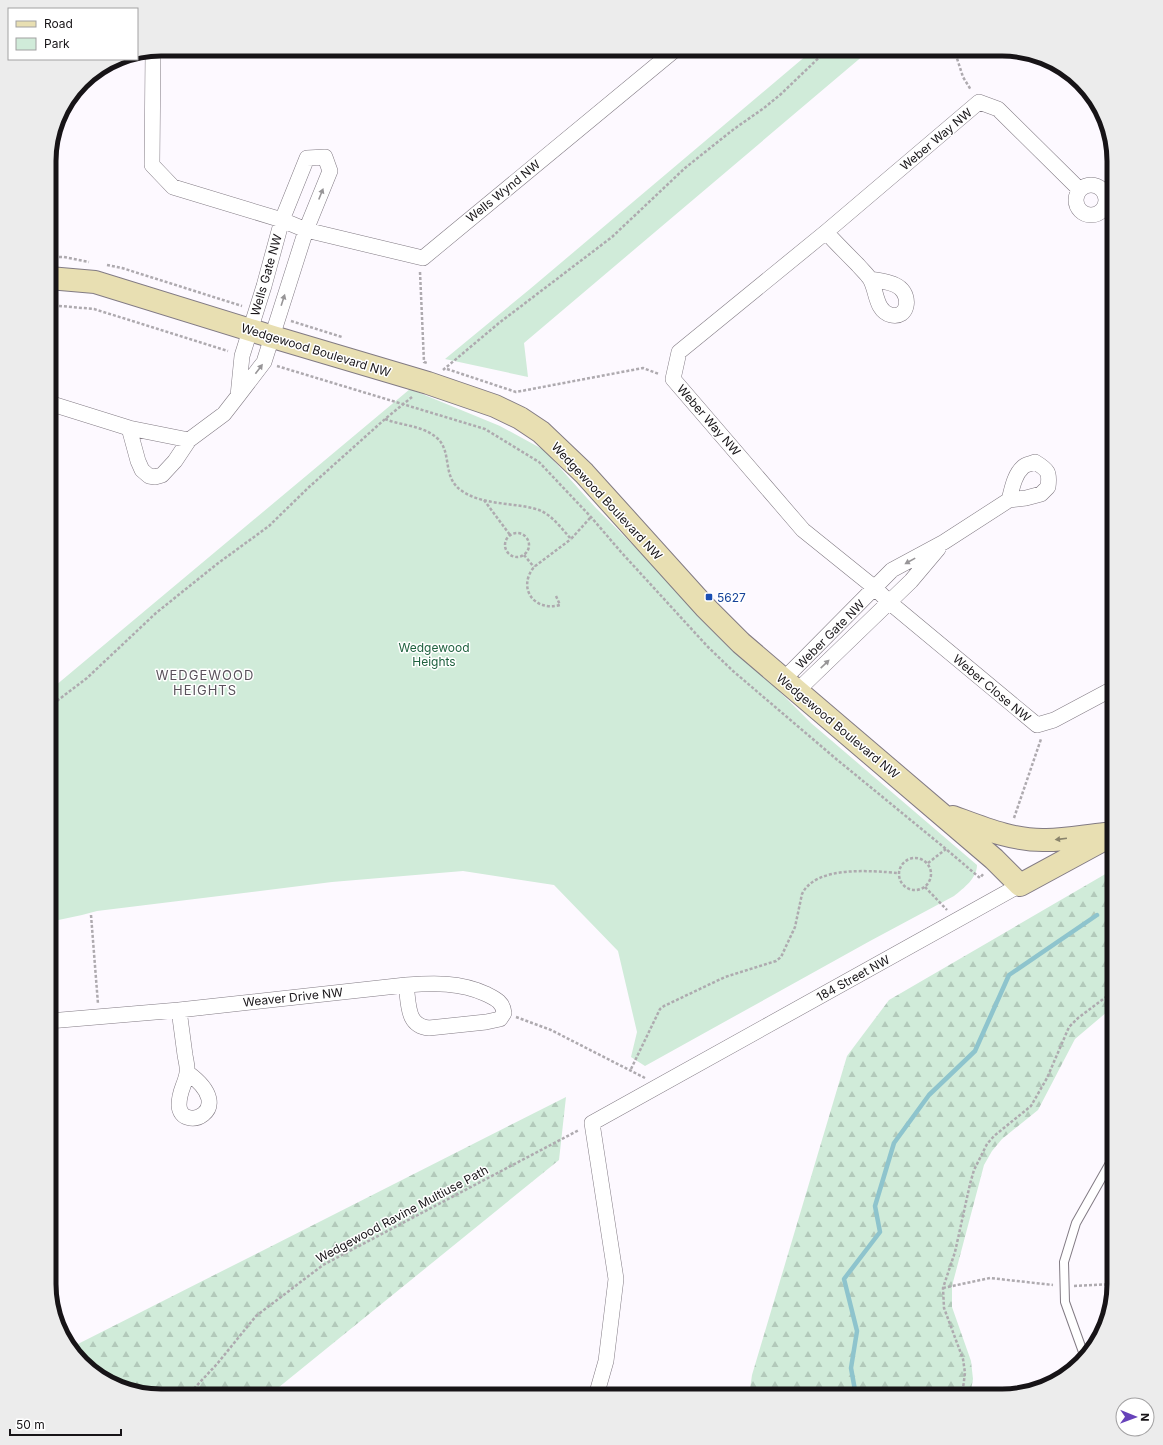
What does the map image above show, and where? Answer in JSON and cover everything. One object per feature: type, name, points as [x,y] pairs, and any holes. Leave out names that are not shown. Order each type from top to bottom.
[{"type":"street","points":[[153,56],[152,165],[173,187],[282,220],[306,230],[423,258]]},
{"type":"street","name":"Wells Wynd NW","points":[[423,258],[668,56]]},
{"type":"street","name":"Weber Way NW","points":[[882,595],[803,530],[673,379],[679,352],[826,232],[979,102],[998,109],[1080,190]]},
{"type":"street","points":[[282,220],[307,158],[325,157],[330,171],[306,230]]},
{"type":"street","name":"Wells Gate NW","points":[[238,396],[242,356],[282,220]]},
{"type":"street","name":"Wells Gate NW","points":[[129,428],[142,470],[149,476],[162,475],[168,470],[189,440],[224,414],[264,362],[306,230]]},
{"type":"street","points":[[826,232],[871,279]]},
{"type":"street","name":"Wedgewood Boulevard NW","points":[[56,279],[95,282],[253,320],[495,406],[520,418],[536,428],[584,473],[705,607],[740,643],[994,859],[1020,885]]},
{"type":"street","points":[[56,405],[129,428],[189,440]]},
{"type":"street","points":[[882,595],[892,570],[944,542],[1009,500]]},
{"type":"street","points":[[882,595],[911,581],[944,542]]},
{"type":"street","name":"Weber Gate NW","points":[[791,685],[882,595]]},
{"type":"street","name":"Weber Close NW","points":[[882,595],[1037,725],[1054,720],[1107,692]]},
{"type":"street","points":[[938,811],[1008,836],[1059,840],[1107,834]]},
{"type":"street","name":"184 Street NW","points":[[592,1123],[1107,837]]},
{"type":"street","name":"Weaver Drive NW","points":[[56,1020],[179,1010],[430,983],[464,986],[476,990],[497,1000],[504,1008],[504,1013]]},
{"type":"street","points":[[406,985],[411,1018],[415,1023],[422,1027],[429,1028],[486,1022],[500,1019],[504,1013]]},
{"type":"street","points":[[179,1010],[188,1073]]},
{"type":"street","points":[[592,1123],[616,1279],[606,1361],[598,1389]]},
{"type":"lane","points":[[1083,1351],[1065,1302],[1064,1262],[1076,1223],[1107,1168]]},
{"type":"path","points":[[956,56],[963,77],[979,102]]},
{"type":"path","points":[[56,257],[64,257],[93,263]]},
{"type":"path","points":[[423,258],[420,274],[424,362]]},
{"type":"path","points":[[100,264],[122,268],[253,320]]},
{"type":"path","points":[[56,306],[94,310],[242,356]]},
{"type":"path","points":[[275,327],[344,337]]},
{"type":"path","points":[[417,360],[432,364]]},
{"type":"path","points":[[264,362],[485,429],[539,462],[591,517],[708,647],[733,671],[980,878],[994,859]]},
{"type":"path","points":[[439,366],[516,392],[643,368],[673,379]]},
{"type":"path","points":[[386,419],[405,426],[421,429],[438,439],[443,446],[448,469],[454,485],[469,495],[484,500],[539,510],[548,515],[570,539]]},
{"type":"path","points":[[484,500],[510,535]]},
{"type":"path","points":[[556,596],[560,605],[551,606],[537,603],[531,598],[527,584],[530,572],[534,567],[570,539],[591,517]]},
{"type":"path","points":[[522,533],[528,539],[529,547],[528,551],[524,555],[518,558],[507,553],[505,550],[505,542],[510,535],[522,533]]},
{"type":"path","points":[[524,555],[534,567]]},
{"type":"path","points":[[1008,836],[1041,738],[1037,725]]},
{"type":"path","points":[[928,863],[946,848]]},
{"type":"path","points":[[910,859],[920,859],[928,863],[931,875],[925,887],[916,891],[907,888],[900,881],[898,874],[901,866],[910,859]]},
{"type":"path","points":[[631,1069],[660,1009],[664,1006],[725,977],[772,963],[781,957],[795,927],[802,894],[813,882],[820,878],[842,873],[870,872],[898,874]]},
{"type":"path","points":[[925,887],[957,921]]},
{"type":"path","points":[[91,915],[100,1017]]},
{"type":"path","points":[[963,1389],[965,1373],[963,1359],[944,1308],[943,1288],[955,1252],[974,1170],[987,1144],[994,1136],[1031,1106],[1047,1078],[1069,1027],[1078,1018],[1107,996]]},
{"type":"path","points":[[504,1013],[551,1030],[631,1069],[660,1086]]},
{"type":"path","name":"Wedgewood Ravine Multiuse Path","points":[[194,1389],[217,1364],[256,1316],[323,1265],[592,1123]]},
{"type":"path","points":[[943,1288],[990,1278],[1064,1286],[1107,1284]]},
{"type":"green space","points":[[806,56],[863,56],[524,343],[528,377],[445,359]]},
{"type":"green space","name":"Wedgewood Heights","points":[[410,389],[500,426],[544,450],[595,507],[811,723],[977,865],[975,874],[962,890],[954,896],[645,1066],[631,1057],[637,1032],[618,951],[554,885],[463,871],[332,882],[97,911],[56,921],[56,685]]},
{"type":"green space","points":[[1107,873],[1107,1012],[1075,1039],[1038,1110],[1002,1139],[992,1151],[984,1165],[952,1286],[952,1307],[971,1361],[973,1379],[971,1389],[750,1389],[752,1375],[847,1056],[889,1000]]},
{"type":"green space","points":[[566,1097],[559,1160],[277,1389],[147,1388],[121,1381],[103,1371],[92,1363],[76,1345]]},
{"type":"waterway","points":[[855,1389],[851,1368],[857,1331],[844,1279],[880,1232],[875,1206],[894,1143],[929,1095],[975,1051],[1009,975],[1097,915]]},
{"type":"place","name":"5627","points":[[709,597]]},
{"type":"district","name":"WEDGEWOOD HEIGHTS","points":[[205,682]]}]
